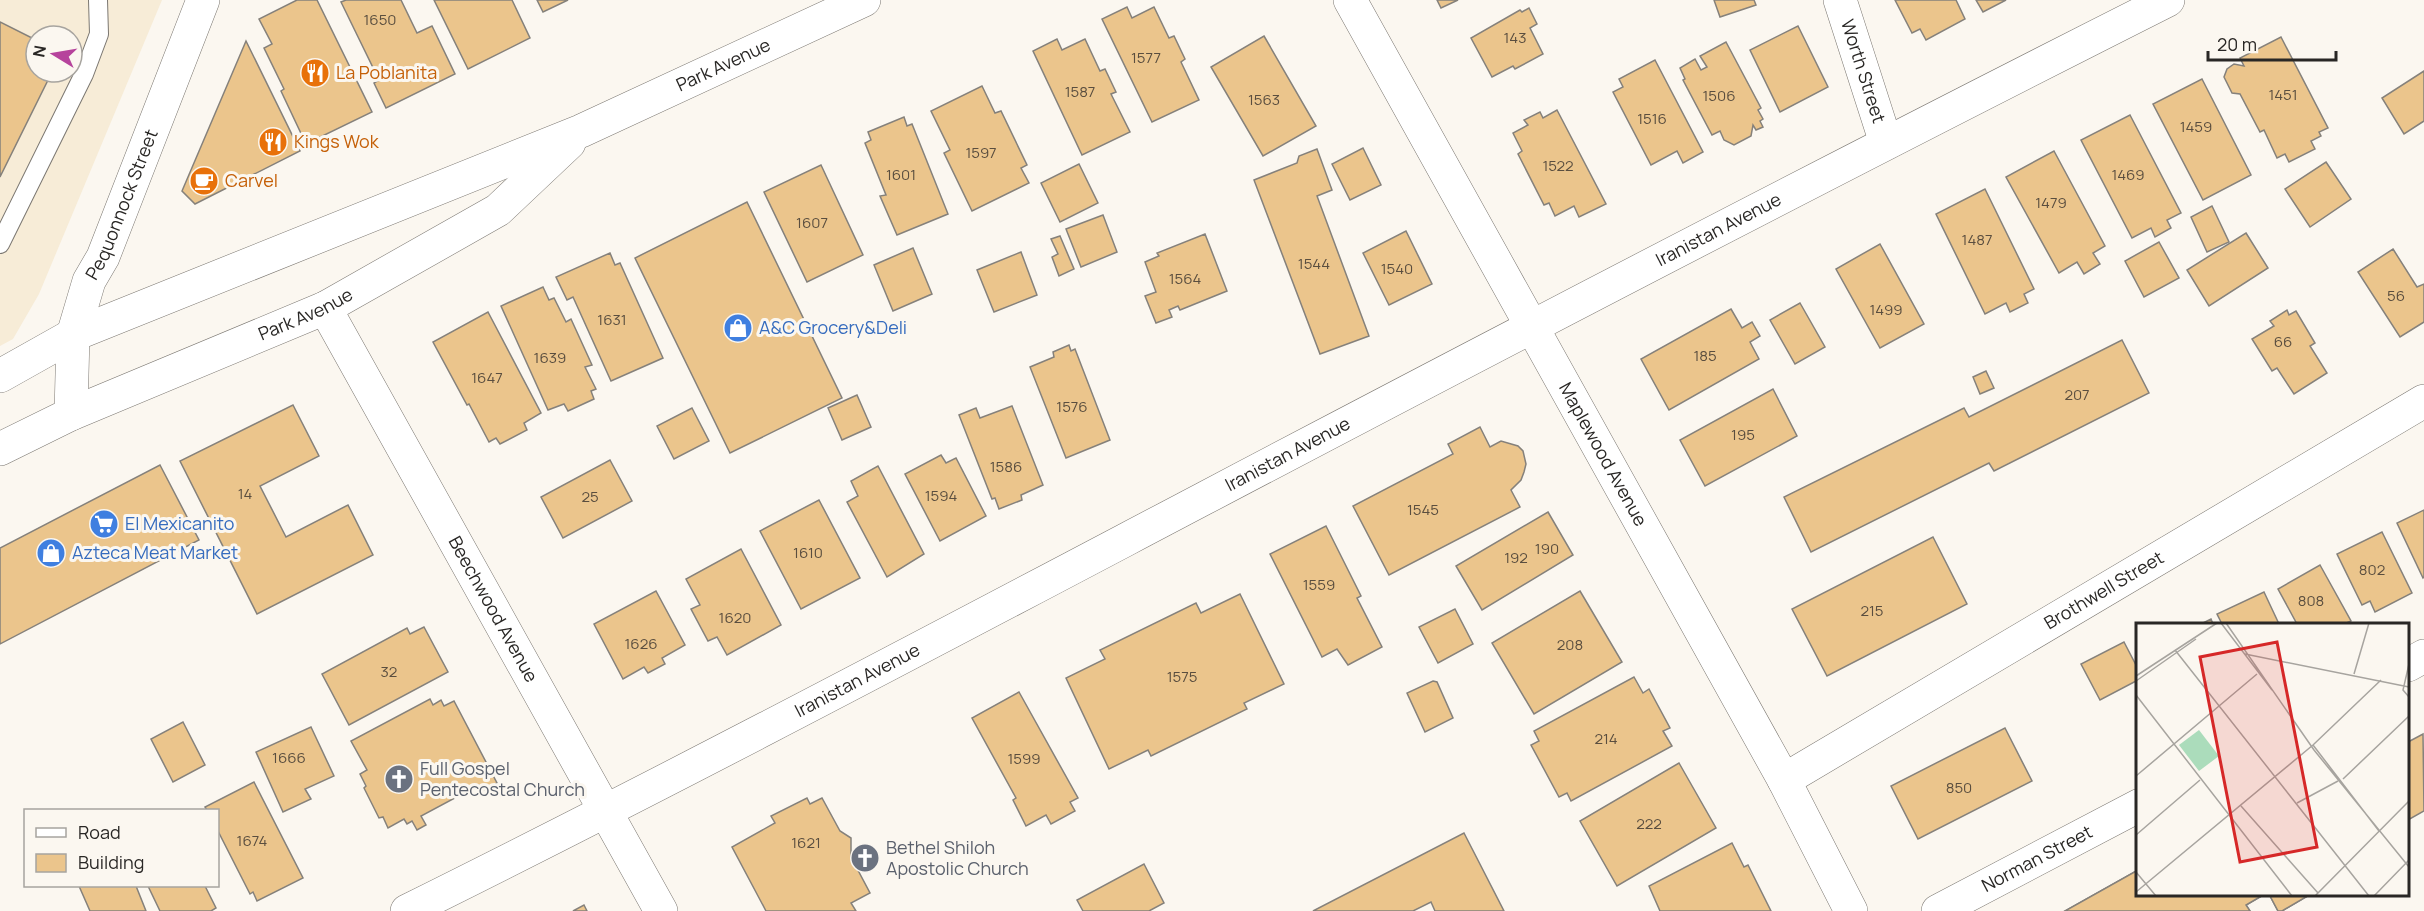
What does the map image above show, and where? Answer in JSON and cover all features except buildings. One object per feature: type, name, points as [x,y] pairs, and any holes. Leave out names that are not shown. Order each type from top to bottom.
[{"type":"street","name":"Pequonnock Street","points":[[71,414],[73,335],[89,281],[103,257],[203,0]]},
{"type":"street","name":"Park Avenue","points":[[0,376],[73,335],[581,131],[864,0]]},
{"type":"street","name":"Maplewood Avenue","points":[[1350,0],[1784,780],[1851,911]]},
{"type":"street","name":"Worth Street","points":[[1840,0],[1886,142]]},
{"type":"street","name":"Iranistan Avenue","points":[[407,911],[606,812],[1886,142],[2168,0]]},
{"type":"street","name":"Park Avenue","points":[[0,449],[71,414],[325,308],[498,210],[581,131]]},
{"type":"street","name":"Beechwood Avenue","points":[[325,308],[661,911]]},
{"type":"street","name":"Brothwell Street","points":[[1784,780],[2424,401]]},
{"type":"street","points":[[2409,664],[2424,656]]},
{"type":"street","name":"Norman Street","points":[[1938,911],[2136,807]]},
{"type":"lane","points":[[0,244],[84,74],[99,34],[98,0]]},
{"type":"shaded area","points":[[0,0],[162,0],[39,294],[13,339],[0,346]]},
{"type":"place","name":"La Poblanita","points":[[315,73]]},
{"type":"place","name":"Kings Wok","points":[[273,142]]},
{"type":"place","name":"Carvel","points":[[204,181]]},
{"type":"place","name":"A&C Grocery&Deli","points":[[738,328]]},
{"type":"place","name":"El Mexicanito","points":[[104,524]]},
{"type":"place","name":"Azteca Meat Market","points":[[51,553]]},
{"type":"place","name":"Full Gospel Pentecostal Church","points":[[399,779]]},
{"type":"place","name":"Bethel Shiloh Apostolic Church","points":[[865,858]]}]
